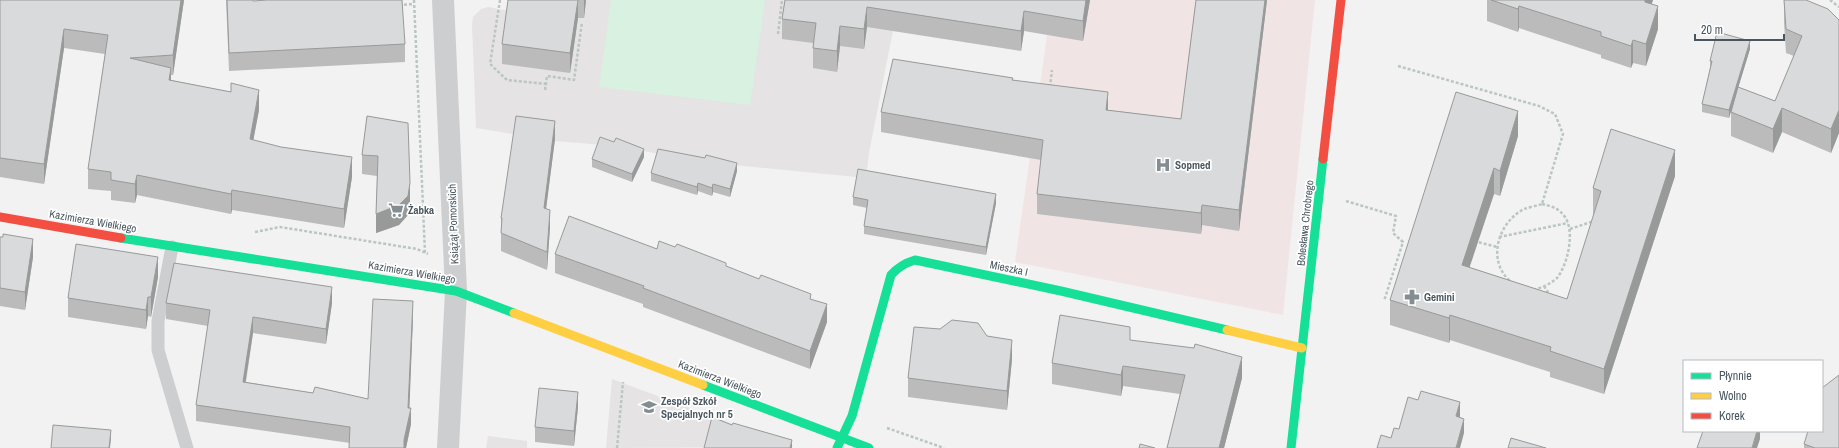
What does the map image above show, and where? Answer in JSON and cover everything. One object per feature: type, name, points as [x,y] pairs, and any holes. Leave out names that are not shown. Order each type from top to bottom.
[{"type":"street","name":"Książąt Pomorskich","points":[[443,0],[456,291],[448,448]]},
{"type":"street","name":"Bolesława Chrobrego","points":[[1291,448],[1341,0]]},
{"type":"street","name":"Kazimierza Wielkiego","points":[[0,218],[172,247],[456,291],[869,448]]},
{"type":"street","name":"Mieszka I","points":[[837,448],[852,416],[891,275],[904,263],[915,260],[1061,291],[1302,348]]},
{"type":"lane","points":[[172,247],[158,321],[158,350],[187,448]]},
{"type":"path","points":[[500,0],[490,64],[507,80],[546,84]]},
{"type":"path","points":[[778,34],[782,0]]},
{"type":"path","points":[[1830,0],[1839,7]]},
{"type":"path","points":[[391,5],[414,4]]},
{"type":"path","points":[[545,90],[547,76],[574,80],[582,22]]},
{"type":"path","points":[[1398,66],[1539,106],[1555,114],[1563,134],[1542,204]]},
{"type":"path","points":[[1049,93],[1052,70]]},
{"type":"path","points":[[1343,200],[1396,216],[1393,233],[1403,242],[1384,301]]},
{"type":"path","points":[[1542,204],[1555,207],[1565,217],[1568,223],[1570,229],[1565,262],[1556,278],[1544,286],[1527,291],[1520,288],[1504,275],[1498,264],[1497,247],[1499,238],[1508,223],[1524,210],[1542,204]]},
{"type":"path","points":[[1570,229],[1595,220],[1599,221]]},
{"type":"path","points":[[1499,238],[1568,223]]},
{"type":"path","points":[[1472,240],[1497,247]]},
{"type":"path","points":[[1544,286],[1551,299]]},
{"type":"path","points":[[1517,293],[1520,288]]},
{"type":"path","points":[[617,448],[624,380],[631,382]]},
{"type":"shaded area","points":[[511,0],[899,0],[869,153],[866,178],[703,162],[616,146],[555,141],[476,128],[472,25],[473,17],[481,9],[488,7],[509,11]]},
{"type":"shaded area","name":"Sopmed","points":[[1052,0],[1315,0],[1283,315],[1015,262]]},
{"type":"shaded area","name":"Zespół Szkół Specjalnych nr 5","points":[[612,379],[794,447],[606,448]]},
{"type":"shaded area","points":[[488,436],[527,441],[527,448],[486,448]]},
{"type":"green space","points":[[611,0],[765,0],[750,105],[599,87]]},
{"type":"building","points":[[0,0],[181,0],[173,55],[130,58],[171,68],[169,80],[231,92],[231,83],[259,90],[250,139],[281,147],[352,157],[344,209],[232,190],[231,194],[137,175],[135,184],[111,180],[111,172],[88,169],[108,35],[64,29],[44,164],[0,158]]},
{"type":"building","points":[[227,0],[402,0],[405,44],[229,53]]},
{"type":"building","points":[[508,0],[578,0],[570,53],[502,44]]},
{"type":"building","points":[[785,0],[1086,0],[1083,21],[1024,11],[1021,31],[867,7],[864,29],[840,26],[837,51],[813,48],[816,23],[782,19]]},
{"type":"building","points":[[1196,0],[1265,0],[1239,210],[1202,205],[1201,213],[1037,194],[1043,140],[881,112],[893,59],[1013,78],[1012,80],[1108,92],[1106,110],[1181,119]]},
{"type":"building","points":[[1491,0],[1645,0],[1645,2],[1658,6],[1646,44],[1633,40],[1631,46],[1601,36],[1601,32],[1519,6],[1518,9]]},
{"type":"building","points":[[1784,0],[1806,0],[1828,9],[1839,20],[1839,110],[1831,129],[1782,108],[1773,129],[1731,112],[1738,87],[1775,101],[1802,36],[1786,29]]},
{"type":"building","points":[[1717,32],[1750,41],[1729,110],[1702,104]]},
{"type":"building","points":[[1456,92],[1518,111],[1500,171],[1494,168],[1462,265],[1567,299],[1601,191],[1593,188],[1611,129],[1675,150],[1604,369],[1550,351],[1551,347],[1450,315],[1449,318],[1390,300]]},
{"type":"building","points":[[367,116],[408,123],[410,183],[408,196],[399,205],[376,214],[378,156],[362,155]]},
{"type":"building","points":[[516,116],[555,121],[544,208],[550,210],[547,252],[501,233],[501,218]]},
{"type":"building","points":[[600,137],[614,142],[616,138],[644,149],[632,174],[592,159]]},
{"type":"building","points":[[658,149],[705,158],[706,155],[737,163],[730,189],[713,184],[712,188],[698,183],[697,187],[651,173]]},
{"type":"building","points":[[858,169],[996,194],[986,247],[864,226],[868,200],[853,197]]},
{"type":"building","points":[[569,216],[657,249],[659,241],[675,247],[677,244],[726,263],[726,266],[759,279],[761,275],[811,294],[810,299],[827,304],[810,351],[643,288],[644,286],[555,254]]},
{"type":"building","points":[[3,234],[33,239],[25,292],[0,288],[0,237],[3,237]]},
{"type":"building","points":[[76,244],[158,257],[151,297],[148,297],[146,310],[68,298]]},
{"type":"building","points":[[174,263],[332,287],[326,329],[253,317],[243,382],[313,393],[315,387],[368,399],[373,299],[413,301],[408,408],[411,408],[404,440],[404,448],[349,448],[350,427],[196,405],[210,310],[166,303]]},
{"type":"building","points":[[1060,315],[1130,327],[1130,340],[1194,348],[1195,344],[1242,357],[1219,448],[1167,448],[1185,375],[1123,366],[1121,375],[1052,363]]},
{"type":"building","points":[[952,320],[978,323],[987,336],[1012,340],[1007,391],[908,378],[914,327],[940,329]]},
{"type":"building","points":[[1839,375],[1839,448],[1815,448],[1804,444],[1808,432],[1823,432],[1823,387]]},
{"type":"building","points":[[539,388],[578,392],[574,431],[535,427]]},
{"type":"building","points":[[1421,391],[1460,402],[1456,416],[1464,419],[1456,448],[1377,448],[1381,435],[1391,438],[1394,428],[1399,429],[1408,397],[1418,400]]},
{"type":"building","points":[[712,417],[732,425],[733,423],[792,440],[790,448],[704,448]]},
{"type":"building","points":[[53,425],[111,430],[109,448],[51,448]]},
{"type":"building","points":[[1703,432],[1757,432],[1752,448],[1697,448]]},
{"type":"building","points":[[1511,438],[1546,448],[1508,448]]},
{"type":"building","points":[[1140,444],[1155,448],[1139,448]]},
{"type":"traffic: fast","points":[[1291,448],[1323,159]]},
{"type":"traffic: fast","points":[[121,238],[456,291],[514,313]]},
{"type":"traffic: fast","points":[[837,448],[852,416],[891,275],[908,262],[915,260],[1061,291],[1227,330]]},
{"type":"traffic: fast","points":[[703,385],[869,448]]},
{"type":"traffic: slow","points":[[514,313],[703,385]]},
{"type":"traffic: slow","points":[[1227,330],[1302,348]]},
{"type":"traffic: jam","points":[[1323,159],[1341,0]]},
{"type":"traffic: jam","points":[[0,217],[121,238]]},
{"type":"place","name":"Sopmed","points":[[1163,165]]},
{"type":"place","name":"Żabka","points":[[396,210]]},
{"type":"place","name":"Gemini","points":[[1412,297]]},
{"type":"place","name":"Zespół Szkół Specjalnych nr 5","points":[[649,407]]}]
